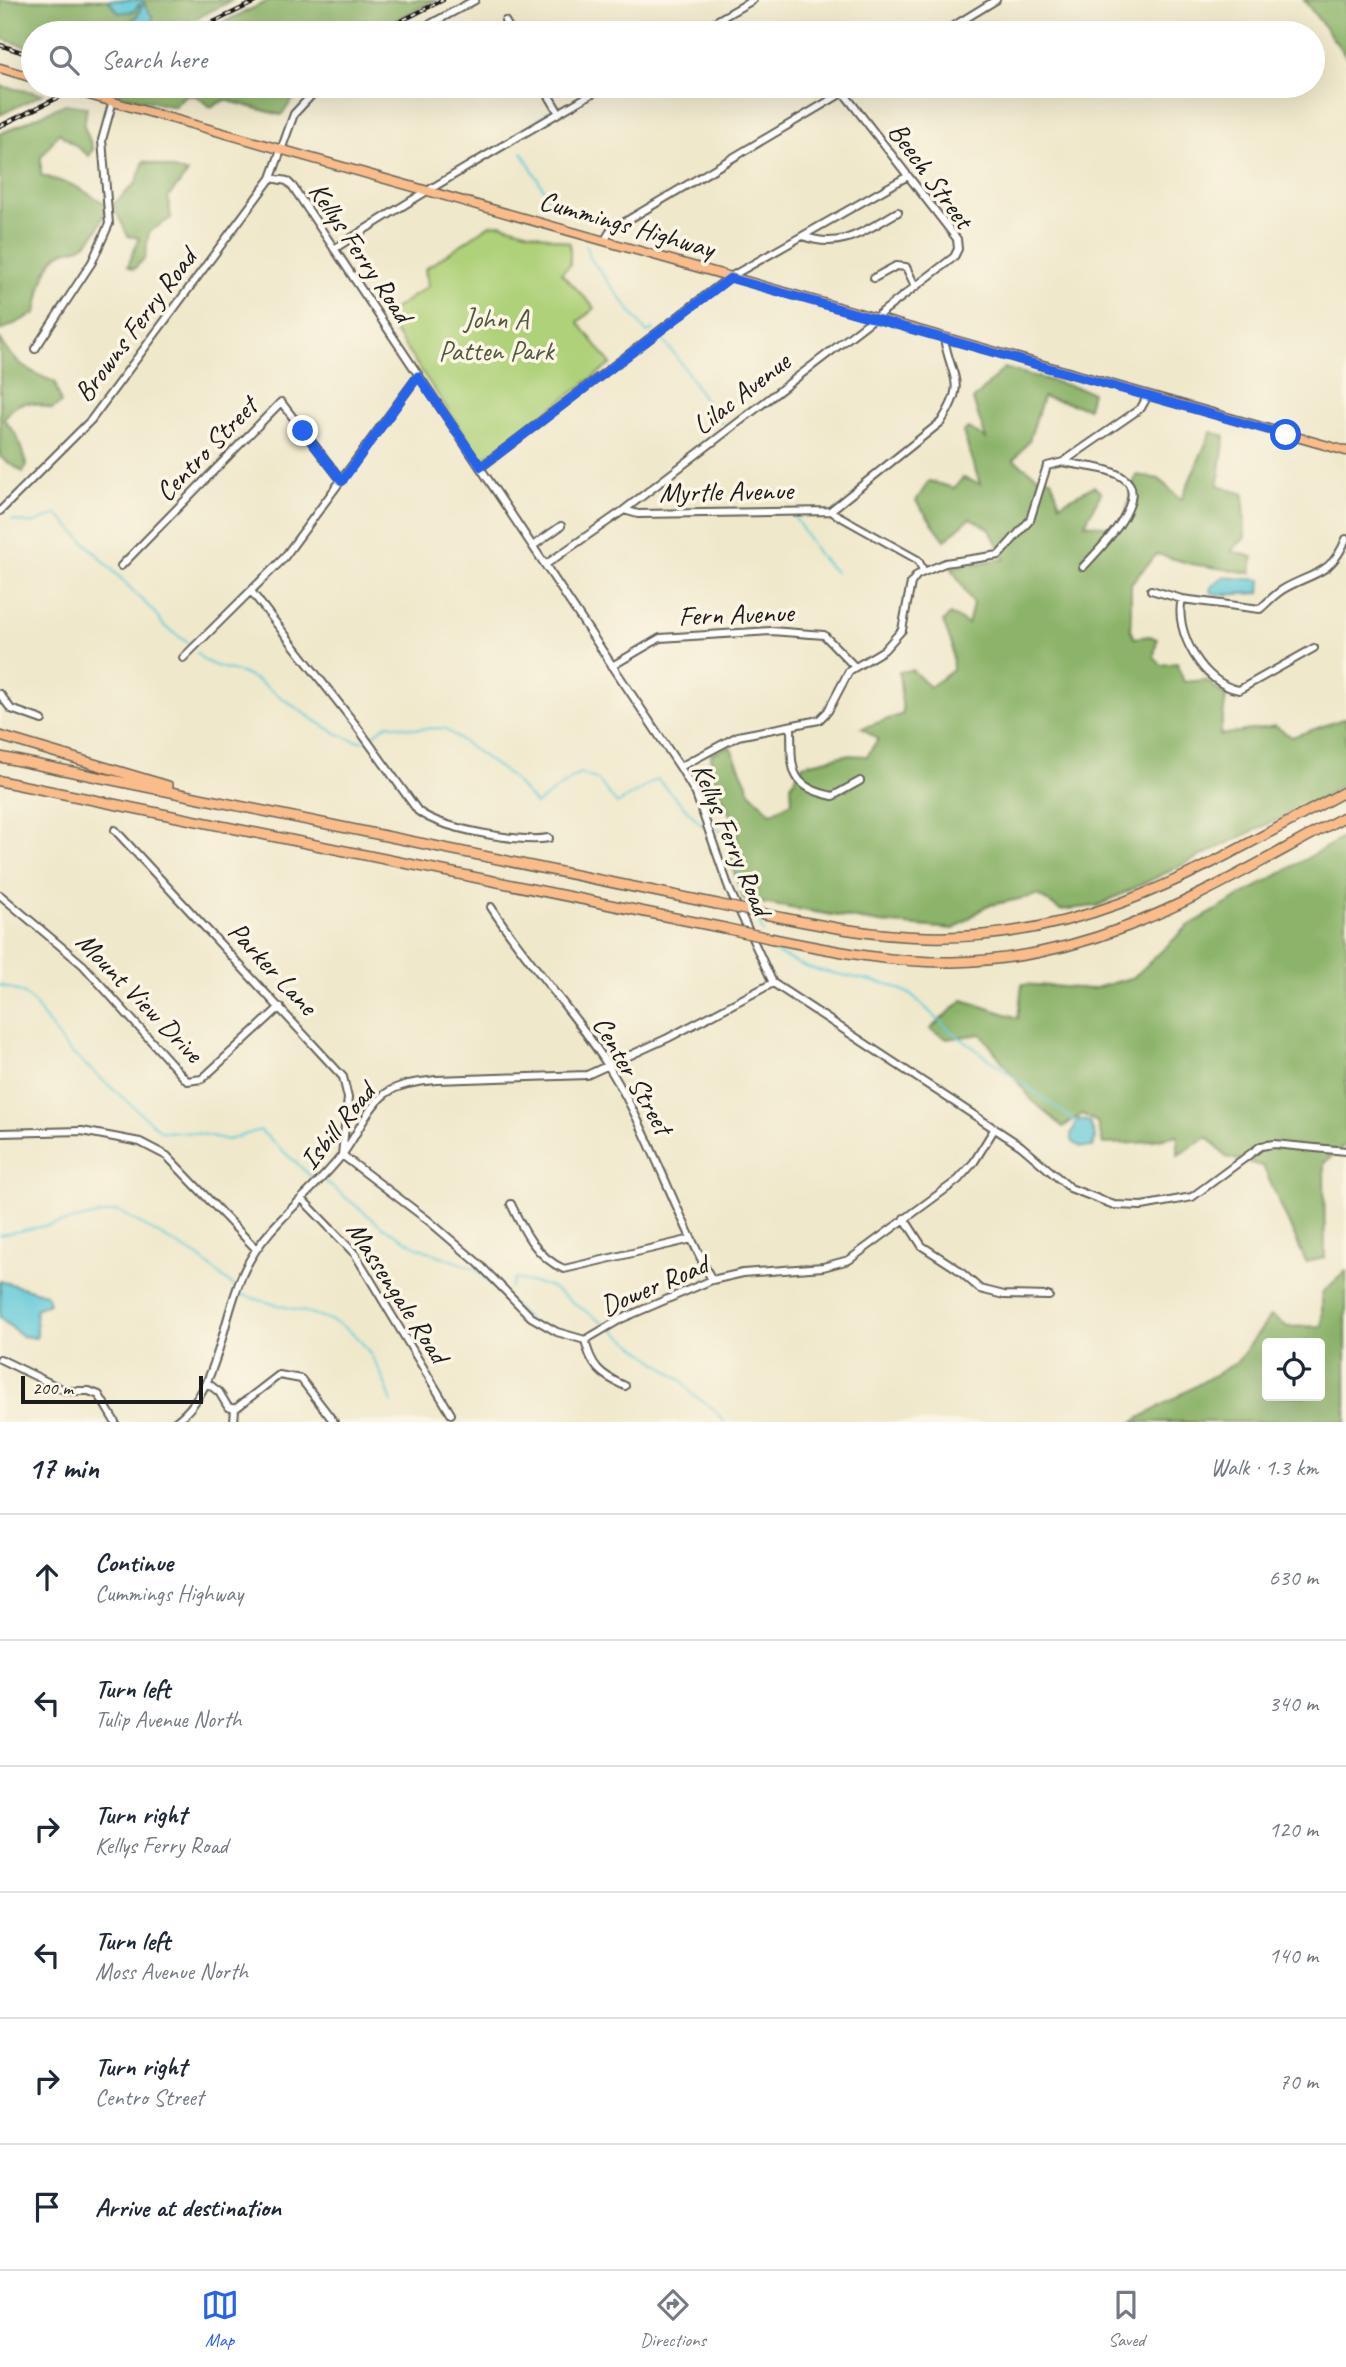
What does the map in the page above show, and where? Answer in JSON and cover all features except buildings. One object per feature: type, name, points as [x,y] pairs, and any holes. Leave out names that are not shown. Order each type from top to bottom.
[{"type":"highway","points":[[0,736],[223,803]]},
{"type":"highway","points":[[0,757],[764,914],[883,935],[959,937],[1026,931],[1097,914],[1147,894],[1346,789]]},
{"type":"highway","points":[[0,781],[860,956],[914,961],[998,959],[1044,952],[1105,936],[1165,913],[1345,817]]},
{"type":"highway","points":[[0,787],[25,787]]},
{"type":"main road","points":[[0,68],[21,75]]},
{"type":"main road","name":"Cummings Highway","points":[[94,98],[1346,451]]},
{"type":"street","points":[[436,21],[475,0]]},
{"type":"street","points":[[716,21],[753,0]]},
{"type":"street","points":[[962,21],[996,0]]},
{"type":"street","name":"Browns Ferry Road","points":[[0,511],[91,420],[271,177],[295,114],[309,98]]},
{"type":"street","points":[[550,98],[559,113]]},
{"type":"street","points":[[334,249],[425,191],[493,155],[585,98]]},
{"type":"street","points":[[605,240],[611,230],[833,98]]},
{"type":"street","name":"Beech Street","points":[[848,98],[957,239],[958,249]]},
{"type":"street","points":[[35,349],[92,262],[110,224],[102,141],[112,104]]},
{"type":"street","points":[[481,467],[730,278],[908,176]]},
{"type":"street","name":"Kellys Ferry Road","points":[[271,177],[287,181],[293,187],[680,767],[701,804],[730,891],[773,983]]},
{"type":"street","points":[[803,236],[822,244],[849,239],[898,212]]},
{"type":"street","name":"Lilac Avenue","points":[[545,565],[624,510],[954,257],[958,249]]},
{"type":"street","points":[[874,278],[896,266],[906,268],[915,286]]},
{"type":"street","name":"Myrtle Avenue","points":[[830,511],[855,488],[941,422],[951,406],[957,382],[944,338]]},
{"type":"street","points":[[183,658],[283,559],[418,376]]},
{"type":"street","points":[[680,767],[738,736],[791,728],[819,720],[828,711],[849,671],[892,643],[902,630],[911,583],[924,572],[956,561],[999,555],[1030,520],[1047,466],[1063,462],[1141,408],[1147,397]]},
{"type":"street","name":"Centro Street","points":[[121,566],[281,402],[342,481]]},
{"type":"street","points":[[1063,462],[1122,477],[1130,483],[1133,497],[1111,536],[1083,567]]},
{"type":"street","name":"Myrtle Avenue","points":[[624,510],[638,514],[830,511],[918,561],[924,572]]},
{"type":"street","points":[[533,546],[561,526]]},
{"type":"street","points":[[1151,590],[1182,599],[1261,608],[1283,589],[1319,573],[1337,556],[1346,540]]},
{"type":"street","points":[[251,592],[355,724],[418,811],[428,819],[485,832],[533,841],[549,838]]},
{"type":"street","points":[[1182,599],[1178,612],[1184,639],[1216,680],[1229,689],[1239,690],[1314,648]]},
{"type":"street","name":"Fern Avenue","points":[[612,666],[660,638],[771,631],[824,635],[855,667]]},
{"type":"street","points":[[0,694],[11,709],[42,720]]},
{"type":"street","points":[[791,728],[792,769],[804,786],[833,796],[860,781]]},
{"type":"street","name":"Parker Lane","points":[[115,830],[345,1082],[348,1098],[342,1155]]},
{"type":"street","name":"Mount View Drive","points":[[0,895],[83,965],[187,1081],[202,1079],[279,1007]]},
{"type":"street","name":"Center Street","points":[[491,907],[609,1067],[641,1126],[712,1280]]},
{"type":"street","points":[[773,983],[995,1128],[1021,1146],[1052,1176],[1070,1188],[1114,1205],[1128,1207],[1192,1197],[1261,1146],[1274,1144],[1346,1152]]},
{"type":"street","name":"Isbill Road","points":[[175,1422],[195,1404],[206,1382],[232,1299],[256,1249],[342,1155],[385,1094],[399,1087],[436,1080],[587,1075],[609,1067],[773,983]]},
{"type":"street","name":"Dower Road","points":[[342,1155],[429,1221],[478,1263],[531,1317],[557,1332],[585,1340],[621,1319],[712,1280],[743,1273],[823,1267],[849,1260],[965,1172],[995,1128]]},
{"type":"street","points":[[0,1133],[82,1130],[141,1142],[167,1156],[256,1249]]},
{"type":"street","name":"Massengale Road","points":[[303,1200],[355,1254],[451,1414]]},
{"type":"street","points":[[511,1204],[534,1246],[549,1260],[565,1269],[691,1239]]},
{"type":"street","points":[[904,1218],[922,1246],[956,1268],[980,1289],[1004,1295],[1049,1296]]},
{"type":"street","points":[[585,1340],[590,1361],[601,1374],[625,1386]]},
{"type":"street","points":[[0,1359],[66,1391],[89,1391],[99,1395],[115,1422]]},
{"type":"street","points":[[234,1422],[235,1409],[279,1375],[301,1379],[334,1422]]},
{"type":"street","points":[[206,1382],[219,1392],[228,1407],[235,1409]]},
{"type":"green space","points":[[0,0],[108,0],[119,13],[142,5],[136,18],[130,21],[21,21],[21,45],[0,38]]},
{"type":"green space","points":[[141,0],[233,0],[190,21],[143,21],[146,5]]},
{"type":"green space","points":[[270,0],[436,0],[393,21],[226,21]]},
{"type":"green space","points":[[1304,0],[1346,0],[1346,56],[1325,28],[1325,21],[1320,21]]},
{"type":"green space","points":[[0,86],[21,90],[21,98],[35,98],[0,115]]},
{"type":"green space","points":[[135,98],[182,98],[174,107]]},
{"type":"green space","points":[[199,98],[294,98],[281,115],[225,100],[211,107]]},
{"type":"green space","points":[[65,104],[87,107],[84,126],[93,149],[89,156],[59,133],[41,157],[41,175],[75,186],[106,204],[103,216],[87,242],[61,253],[50,264],[43,280],[36,313],[0,331],[0,134]]},
{"type":"green space","points":[[144,161],[188,173],[168,197],[171,218],[149,232],[145,258],[134,269],[128,266],[139,238],[128,236],[113,205],[136,183]]},
{"type":"green space","name":"John A Patten Park","points":[[501,224],[570,243],[570,265],[561,273],[595,308],[578,322],[611,364],[482,460],[384,316],[428,286],[425,269],[490,225]]},
{"type":"green space","points":[[0,338],[23,366],[55,382],[61,403],[52,409],[31,403],[20,404],[4,419],[17,436],[27,466],[23,472],[0,457]]},
{"type":"green space","points":[[1004,368],[1092,392],[1088,408],[1043,397],[1029,441],[1014,460],[1038,476],[1051,479],[1060,504],[1094,486],[1101,493],[1085,524],[1122,528],[1136,475],[1159,479],[1181,500],[1211,432],[1225,436],[1218,485],[1244,494],[1245,538],[1231,551],[1253,557],[1251,573],[1191,564],[1157,554],[1131,583],[1131,631],[1134,638],[1150,636],[1157,639],[1154,656],[1161,665],[1177,663],[1184,682],[1206,680],[1226,697],[1220,735],[1275,726],[1292,737],[1346,718],[1346,782],[1324,797],[1097,906],[1060,910],[1038,895],[986,906],[954,929],[880,923],[744,900],[730,860],[738,833],[712,773],[711,754],[730,746],[751,793],[771,813],[792,802],[791,785],[803,765],[845,755],[867,756],[878,739],[862,728],[903,714],[899,672],[912,670],[930,687],[953,670],[952,645],[943,622],[950,614],[968,624],[973,604],[951,567],[1005,559],[989,528],[970,518],[945,540],[916,501],[929,481],[954,488],[963,478],[980,484],[963,432],[968,428],[986,439],[973,400]]},
{"type":"green space","points":[[1346,836],[1346,1144],[1324,1163],[1325,1258],[1306,1262],[1263,1166],[1226,1157],[1208,1137],[1178,1155],[1178,1135],[1138,1143],[1103,1144],[1097,1122],[1082,1114],[1063,1127],[1032,1100],[981,1034],[947,1039],[930,1029],[963,1000],[1018,1018],[1022,984],[1092,989],[1134,977],[1188,926]]},
{"type":"green space","points":[[1346,1271],[1346,1422],[1133,1422],[1237,1362],[1271,1316],[1288,1327],[1322,1326],[1322,1293]]},
{"type":"water","points":[[108,0],[141,0],[153,18],[152,21],[130,21],[136,18],[142,6],[139,4],[134,11],[119,13]]},
{"type":"water","points":[[1223,577],[1261,580],[1260,593],[1215,595],[1211,587]]},
{"type":"water","points":[[1078,1119],[1090,1122],[1095,1137],[1093,1147],[1081,1147],[1073,1142],[1071,1135]]},
{"type":"water","points":[[0,1281],[46,1294],[49,1303],[36,1309],[36,1338],[22,1336],[0,1318]]},
{"type":"waterway","points":[[528,128],[553,108]]},
{"type":"waterway","points":[[522,152],[549,198]]},
{"type":"waterway","points":[[586,245],[590,258],[647,333],[654,329]]},
{"type":"waterway","points":[[660,338],[677,358],[721,423]]},
{"type":"waterway","points":[[12,520],[32,524],[57,514],[154,612],[164,626],[191,645]]},
{"type":"waterway","points":[[794,516],[818,554],[835,572]]},
{"type":"waterway","points":[[197,653],[212,664],[256,680],[328,729],[342,736],[364,741]]},
{"type":"waterway","points":[[371,737],[388,724],[415,729],[444,728],[510,776],[536,804],[580,773],[598,780],[617,804],[657,779],[703,826]]},
{"type":"waterway","points":[[714,827],[723,831],[738,856],[738,875],[752,907]]},
{"type":"waterway","points":[[758,918],[763,933]]},
{"type":"waterway","points":[[765,941],[767,949],[808,968],[891,985],[912,995],[948,1029],[1076,1122]]},
{"type":"waterway","points":[[0,985],[23,993],[34,1003],[66,1048],[161,1131],[196,1133],[228,1140],[260,1130],[314,1179]]},
{"type":"waterway","points":[[326,1182],[383,1227],[417,1247],[475,1269],[533,1324]]},
{"type":"waterway","points":[[0,1235],[118,1211],[199,1257],[233,1286]]},
{"type":"waterway","points":[[510,1288],[515,1279],[549,1286],[603,1323]]},
{"type":"waterway","points":[[240,1294],[316,1315],[335,1322],[352,1333],[367,1349],[380,1371],[392,1403]]},
{"type":"waterway","points":[[612,1329],[682,1381],[693,1395],[713,1408],[724,1422]]},
{"type":"railway","points":[[216,21],[259,0]]},
{"type":"railway","points":[[401,21],[443,0]]},
{"type":"railway","points":[[0,45],[21,52]]},
{"type":"railway","points":[[0,126],[57,98]]},
{"type":"route","points":[[303,431],[342,481],[418,376],[481,467],[730,278],[1286,435]]}]
